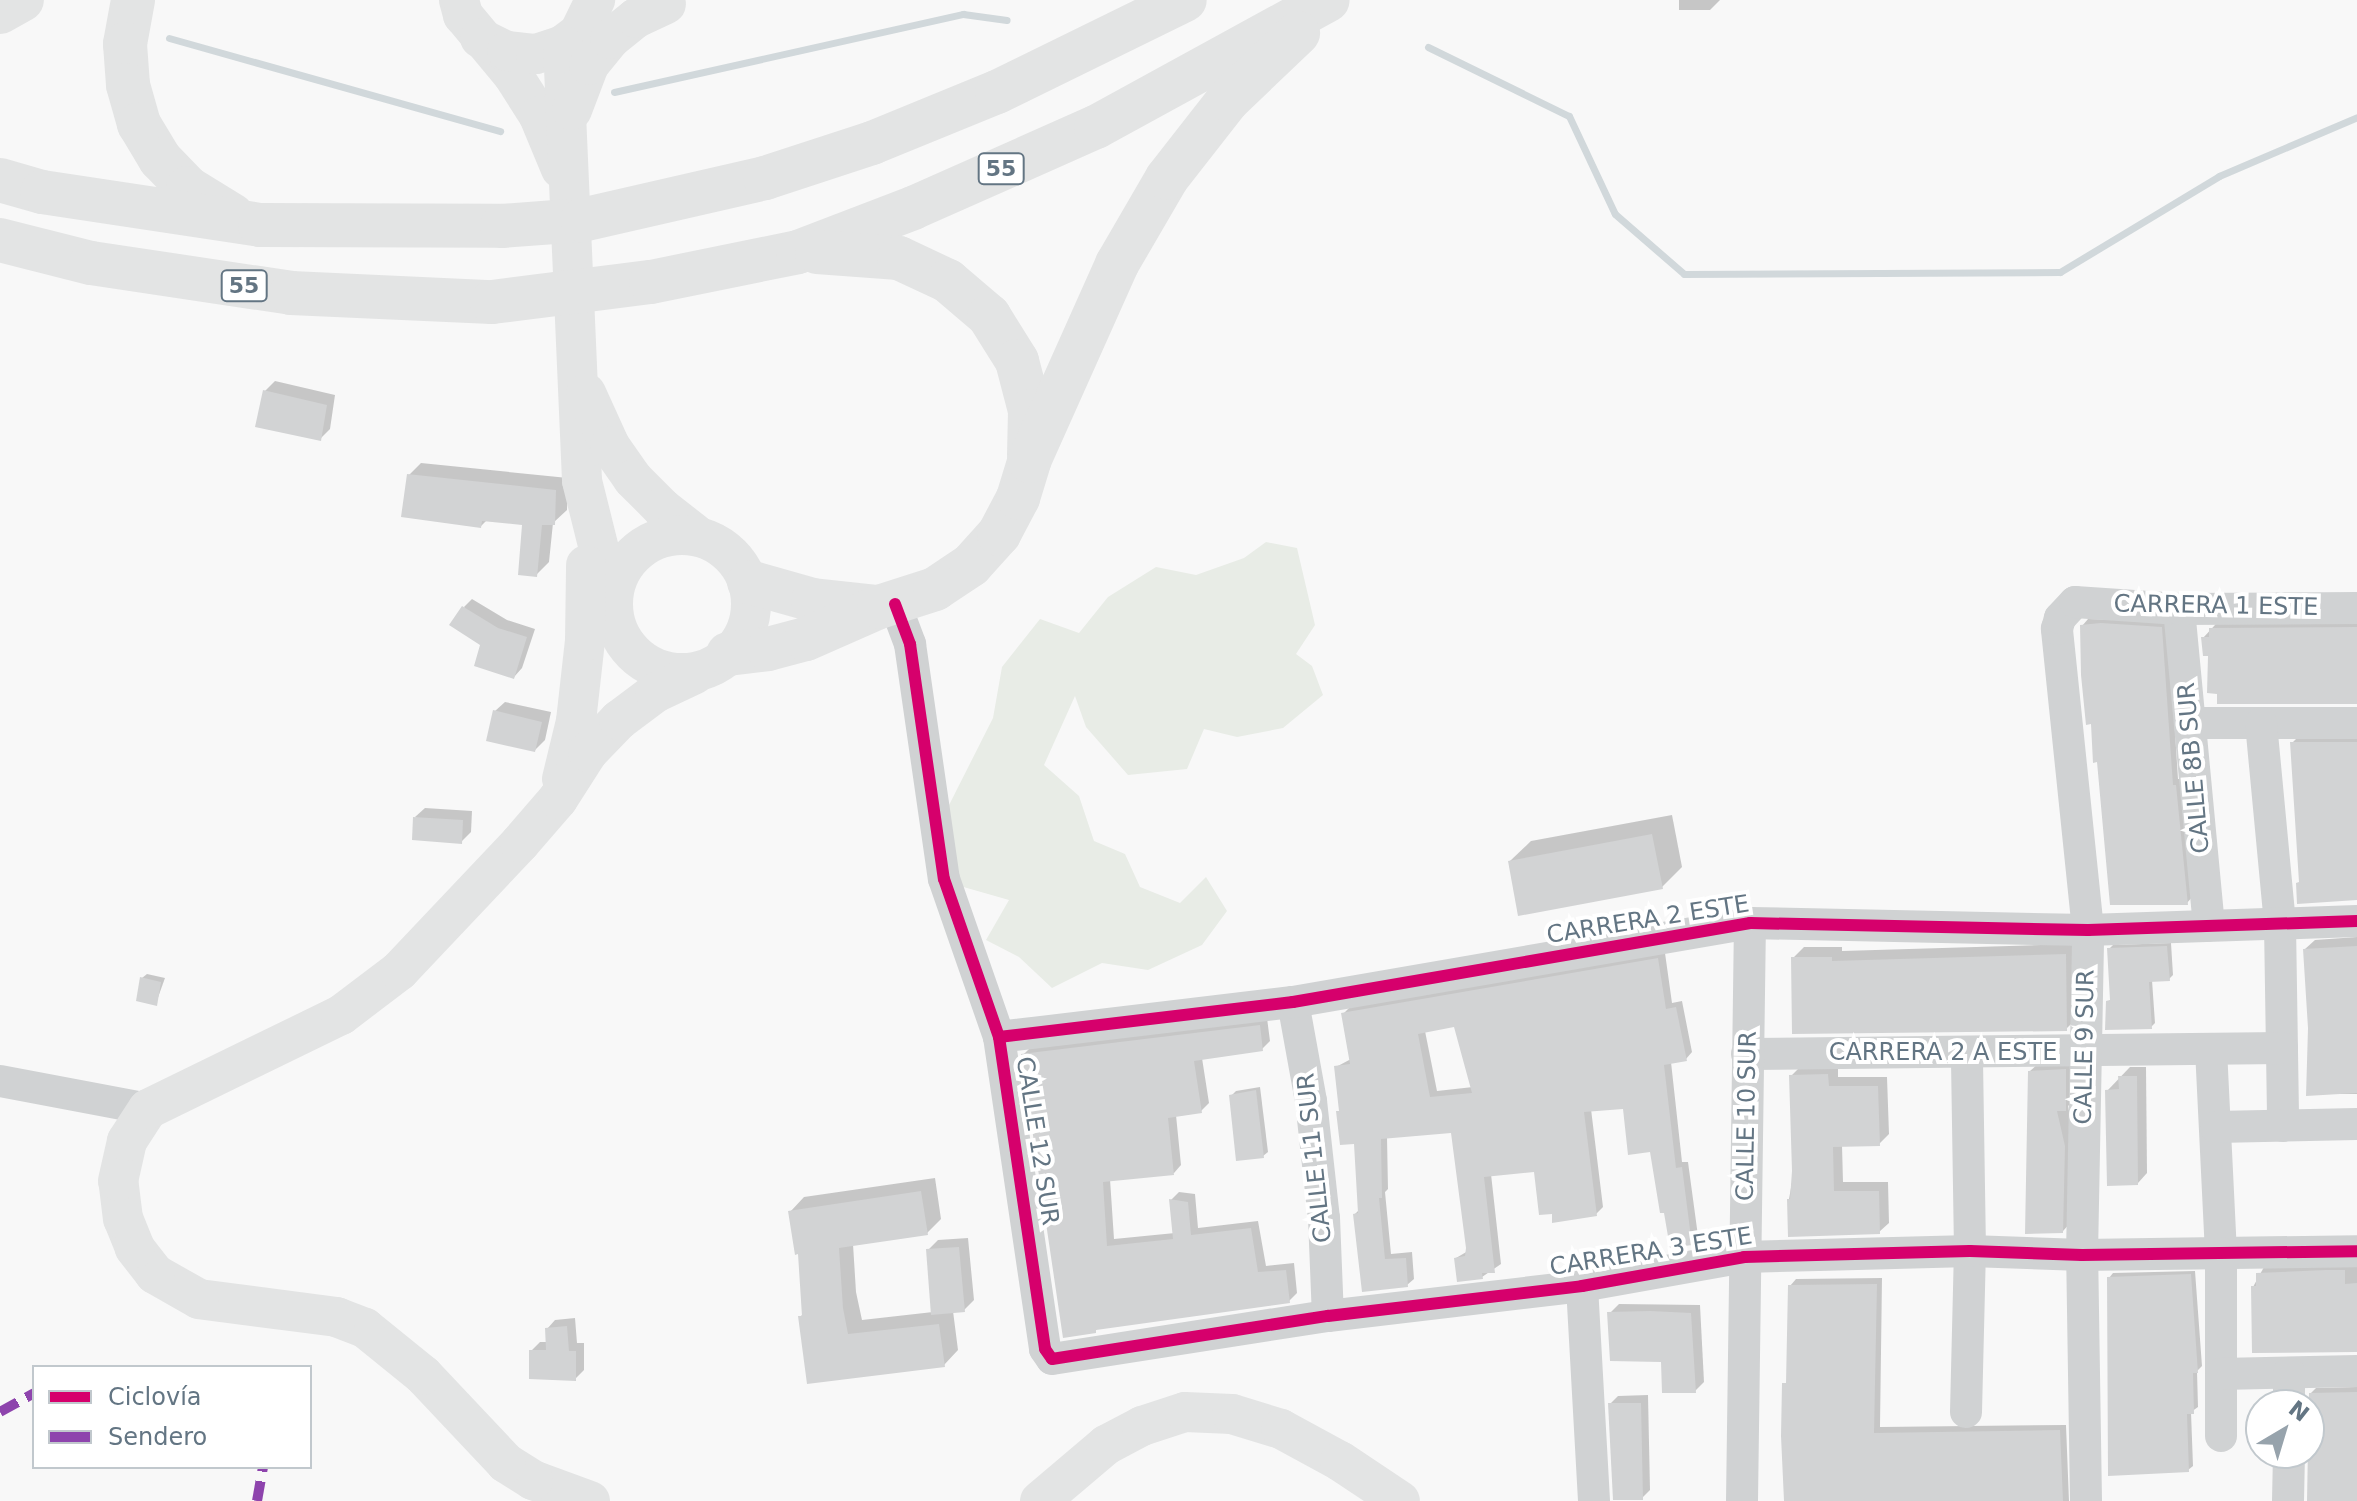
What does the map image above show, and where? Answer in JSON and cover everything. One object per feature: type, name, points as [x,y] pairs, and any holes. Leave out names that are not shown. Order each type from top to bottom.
[{"type":"highway","points":[[0,12],[22,0]]},
{"type":"highway","points":[[133,0],[125,44],[128,85],[139,124],[160,159],[188,188],[222,211],[260,225]]},
{"type":"highway","points":[[0,180],[42,192],[260,225],[502,226],[582,220],[765,178],[872,143],[997,92],[1185,0]]},
{"type":"highway","name":"55","points":[[0,240],[91,263],[291,293],[492,302],[651,282],[798,252],[913,208],[1096,127],[1328,0]]},
{"type":"highway","points":[[712,664],[806,639],[887,605],[935,589],[971,565],[999,534],[1018,498],[1029,461],[1117,264],[1167,178],[1228,100],[1299,31],[1342,0]]},
{"type":"highway","points":[[798,252],[846,252],[899,258],[948,281],[989,316],[1017,361],[1030,411],[1029,461]]},
{"type":"highway","points":[[749,582],[813,600],[887,605]]},
{"type":"main road","points":[[459,0],[463,15],[513,75],[539,116],[559,160],[571,208]]},
{"type":"main road","points":[[480,38],[507,51],[536,54],[579,26],[635,9],[681,2]]},
{"type":"main road","points":[[569,128],[575,96],[589,65],[603,48],[636,18],[681,2]]},
{"type":"main road","points":[[558,799],[576,721],[585,641],[569,128],[579,26]]},
{"type":"main road","points":[[578,370],[604,434],[633,479],[662,508],[694,533],[727,552],[749,582],[752,610],[745,636],[712,664],[655,693],[619,720],[588,752],[558,799],[464,906],[388,979],[330,1021],[148,1109],[127,1141],[118,1181],[123,1219],[135,1248],[155,1274],[199,1299],[337,1317],[365,1328],[423,1375],[506,1463],[533,1480],[590,1501]]},
{"type":"main road","points":[[582,481],[614,615],[635,656],[663,671],[712,664]]},
{"type":"main road","points":[[588,752],[607,684],[619,573],[638,550],[664,536],[694,533]]},
{"type":"main road","points":[[1040,1501],[1106,1445],[1142,1426],[1185,1412],[1232,1414],[1281,1429],[1340,1461],[1400,1501]]},
{"type":"street","name":"CARRERA 1 ESTE","points":[[2075,602],[2179,609],[2357,608]]},
{"type":"street","name":"CALLE 9 SUR","points":[[2075,602],[2060,618],[2057,629],[2088,930],[2082,1255],[2086,1501]]},
{"type":"street","name":"CALLE 12 SUR","points":[[887,605],[910,644],[944,879],[999,1037],[1045,1349],[1052,1359]]},
{"type":"street","name":"CALLE 8B SUR","points":[[2179,609],[2209,926]]},
{"type":"street","points":[[2190,723],[2357,723]]},
{"type":"street","points":[[2261,723],[2280,924],[2283,1126]]},
{"type":"street","name":"CARRERA 2 ESTE","points":[[999,1037],[1293,1002],[1750,923],[2088,930],[2357,921]]},
{"type":"street","name":"CALLE 10 SUR","points":[[1742,1501],[1750,923]]},
{"type":"street","name":"CALLE 11 SUR","points":[[1293,1002],[1311,1101],[1324,1218],[1328,1316]]},
{"type":"street","name":"CARRERA 2 A ESTE","points":[[1747,1054],[2282,1048]]},
{"type":"street","points":[[2211,1049],[2221,1253],[2221,1436]]},
{"type":"street","points":[[1966,1412],[1970,1251],[1967,1053]]},
{"type":"street","points":[[0,1081],[148,1109]]},
{"type":"street","points":[[2216,1127],[2357,1124]]},
{"type":"street","name":"CARRERA 3 ESTE","points":[[1052,1359],[1328,1316],[1582,1286],[1744,1257],[1970,1251],[2082,1255],[2357,1251]]},
{"type":"street","points":[[1582,1286],[1594,1501]]},
{"type":"street","points":[[2221,1374],[2357,1371]]},
{"type":"street","points":[[2289,1373],[2289,1389]]},
{"type":"street","points":[[2288,1501],[2289,1469]]},
{"type":"shaded area","points":[[1266,542],[1297,548],[1315,625],[1296,654],[1312,666],[1323,695],[1283,728],[1237,737],[1204,729],[1187,769],[1128,775],[1086,727],[1075,696],[1044,765],[1079,796],[1094,841],[1125,854],[1140,887],[1180,903],[1206,877],[1227,911],[1202,945],[1148,970],[1102,963],[1052,988],[1019,957],[986,940],[1009,900],[960,886],[943,817],[993,718],[1002,667],[1040,619],[1079,633],[1108,597],[1156,567],[1196,575],[1244,558]]},
{"type":"building","points":[[263,390],[327,405],[321,441],[255,427]]},
{"type":"building","points":[[407,474],[556,490],[555,525],[542,525],[537,577],[518,575],[522,525],[482,521],[481,528],[401,517]]},
{"type":"building","points":[[462,606],[498,628],[527,637],[514,679],[474,666],[480,645],[449,625]]},
{"type":"building","points":[[2101,623],[2162,627],[2173,785],[2176,785],[2188,905],[2110,905],[2097,762],[2093,763],[2091,724],[2086,725],[2081,675],[2080,625]]},
{"type":"building","points":[[2357,627],[2357,704],[2217,704],[2217,694],[2207,693],[2208,656],[2203,656],[2201,637],[2209,637],[2209,628]]},
{"type":"building","points":[[493,710],[542,722],[535,752],[486,741]]},
{"type":"building","points":[[2290,742],[2357,742],[2357,900],[2297,904],[2296,883],[2299,882]]},
{"type":"building","points":[[413,817],[463,820],[462,844],[412,840]]},
{"type":"building","points":[[1652,834],[1663,889],[1518,916],[1508,861]]},
{"type":"building","points":[[2167,946],[2170,981],[2149,982],[2152,1029],[2105,1030],[2106,1001],[2110,1000],[2107,948]]},
{"type":"building","points":[[2357,946],[2357,1093],[2306,1096],[2308,1028],[2303,949]]},
{"type":"building","points":[[2066,954],[2067,1031],[1792,1034],[1791,957],[1832,957],[1832,961]]},
{"type":"building","points":[[1658,958],[1666,1009],[1676,1007],[1687,1061],[1664,1065],[1676,1168],[1682,1167],[1692,1245],[1670,1248],[1664,1213],[1660,1213],[1650,1152],[1628,1155],[1623,1109],[1584,1112],[1597,1216],[1552,1223],[1552,1214],[1539,1215],[1534,1172],[1484,1177],[1495,1273],[1482,1273],[1483,1279],[1457,1282],[1454,1258],[1465,1256],[1466,1248],[1451,1133],[1381,1139],[1382,1198],[1379,1198],[1385,1259],[1406,1258],[1408,1287],[1362,1292],[1353,1214],[1358,1213],[1354,1144],[1340,1145],[1336,1111],[1339,1111],[1334,1066],[1350,1064],[1341,1013]],"holes":[[[1454,1027],[1472,1093],[1430,1097],[1418,1034]]]},
{"type":"building","points":[[140,977],[161,982],[157,1006],[136,1001]]},
{"type":"building","points":[[1260,1025],[1263,1051],[1194,1061],[1202,1113],[1168,1118],[1174,1175],[1103,1182],[1107,1246],[1173,1239],[1169,1199],[1188,1202],[1191,1235],[1251,1228],[1258,1272],[1286,1270],[1290,1303],[1096,1330],[1096,1333],[1063,1338],[1021,1054]]},
{"type":"building","points":[[2066,1069],[2066,1111],[2057,1111],[2065,1146],[2063,1233],[2025,1234],[2028,1071]]},
{"type":"building","points":[[1828,1074],[1829,1086],[1878,1086],[1880,1146],[1833,1147],[1834,1191],[1879,1191],[1880,1234],[1788,1237],[1787,1199],[1790,1199],[1792,1171],[1789,1075]]},
{"type":"building","points":[[2118,1076],[2137,1076],[2138,1185],[2107,1186],[2105,1090],[2119,1089]]},
{"type":"building","points":[[1256,1090],[1264,1158],[1236,1161],[1229,1095]]},
{"type":"building","points":[[921,1191],[928,1235],[839,1248],[843,1308],[848,1334],[939,1324],[945,1367],[807,1384],[798,1316],[802,1316],[798,1254],[795,1255],[788,1211]]},
{"type":"building","points":[[959,1247],[965,1312],[931,1315],[926,1249]]},
{"type":"building","points":[[2345,1270],[2345,1284],[2357,1283],[2357,1352],[2252,1353],[2251,1286],[2256,1286],[2256,1273]]},
{"type":"building","points":[[2191,1274],[2198,1373],[2193,1373],[2194,1414],[2187,1414],[2189,1472],[2108,1476],[2107,1277]]},
{"type":"building","points":[[1877,1284],[1874,1433],[2060,1430],[2063,1501],[1784,1501],[1781,1436],[1782,1383],[1786,1383],[1788,1285]]},
{"type":"building","points":[[1607,1312],[1691,1313],[1696,1393],[1662,1393],[1661,1362],[1610,1361]]},
{"type":"building","points":[[567,1326],[569,1351],[576,1351],[576,1381],[529,1379],[529,1350],[546,1350],[545,1328]]},
{"type":"building","points":[[2357,1392],[2357,1501],[2307,1501],[2308,1469],[2325,1469],[2325,1393]]},
{"type":"building","points":[[1608,1403],[1641,1403],[1643,1500],[1613,1500]]},
{"type":"waterway","points":[[614,92],[963,14],[1007,20]]},
{"type":"waterway","points":[[169,38],[500,131]]},
{"type":"waterway","points":[[1428,47],[1569,116],[1615,214],[1684,274],[2060,272],[2219,176],[2357,117]]},
{"type":"marked path","points":[[0,1412],[32,1394]]},
{"type":"marked path","points":[[257,1501],[263,1469]]},
{"type":"cycle path","points":[[895,604],[910,644],[944,879],[999,1037],[1045,1349],[1052,1359],[1328,1316],[1582,1286],[1744,1257],[1970,1251],[2082,1255],[2357,1251]]},
{"type":"cycle path","points":[[999,1037],[1293,1002],[1750,923],[2088,930],[2357,921]]}]
